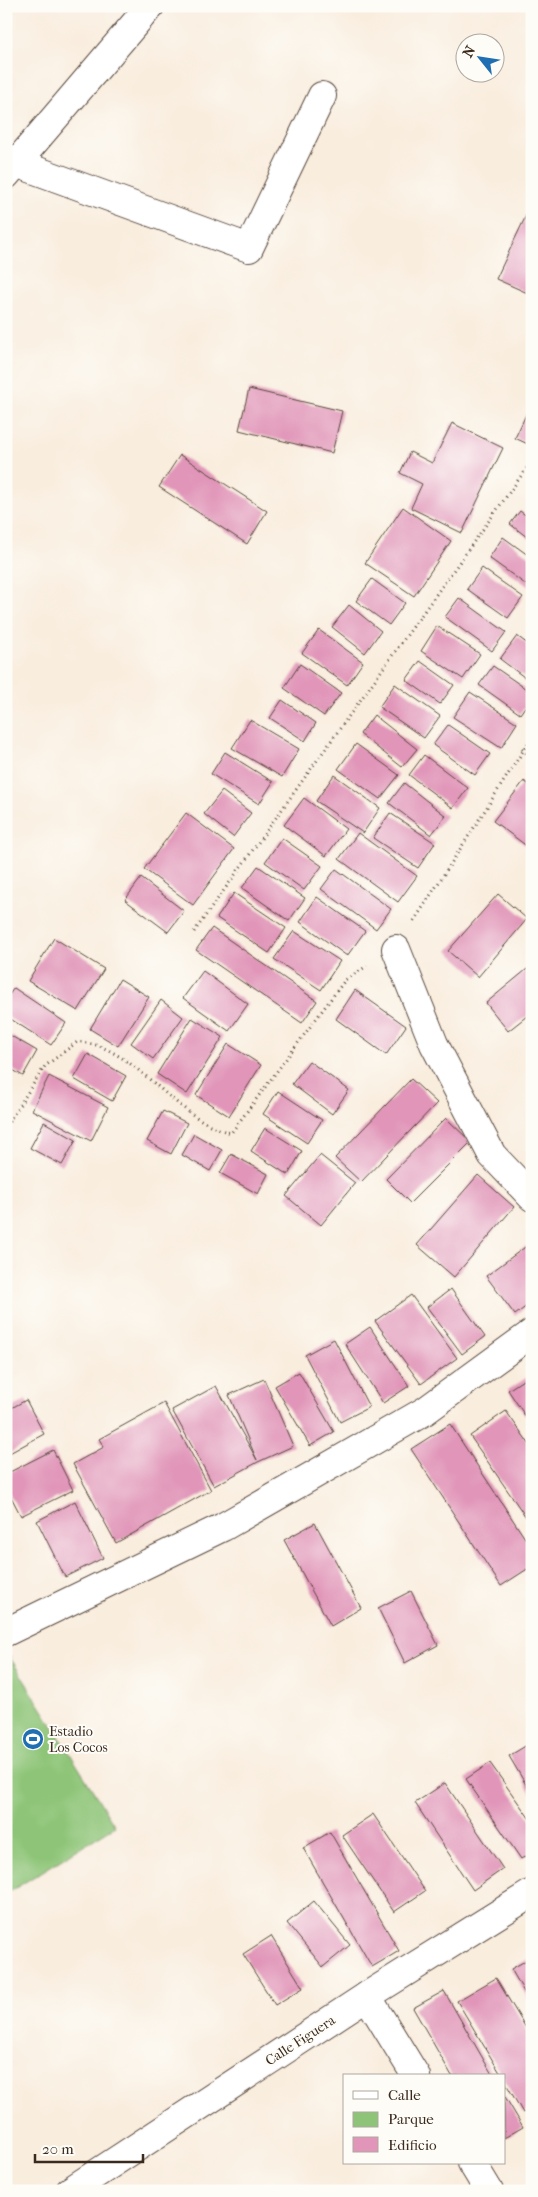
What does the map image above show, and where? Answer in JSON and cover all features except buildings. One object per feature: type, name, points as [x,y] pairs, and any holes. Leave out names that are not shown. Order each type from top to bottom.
[{"type":"street","points":[[150,6],[11,169],[249,248],[322,96]]},
{"type":"street","points":[[396,949],[434,1044],[492,1155],[532,1197]]},
{"type":"street","points":[[6,1632],[232,1522],[425,1411],[532,1333]]},
{"type":"street","name":"Calle Figuera","points":[[70,2191],[366,1996],[532,1893]]},
{"type":"street","points":[[366,1996],[415,2074]]},
{"type":"street","points":[[473,2164],[489,2191]]},
{"type":"path","points":[[194,932],[529,465],[532,464]]},
{"type":"path","points":[[6,1126],[45,1066],[77,1042],[103,1047],[140,1071],[167,1095],[214,1128],[231,1133],[345,980],[396,949],[532,737]]},
{"type":"path","points":[[522,750],[532,758]]},
{"type":"green space","name":"Estadio Los Cocos","points":[[6,1651],[115,1826],[6,1894]]},
{"type":"place","name":"Estadio Los Cocos","points":[[33,1739]]}]
